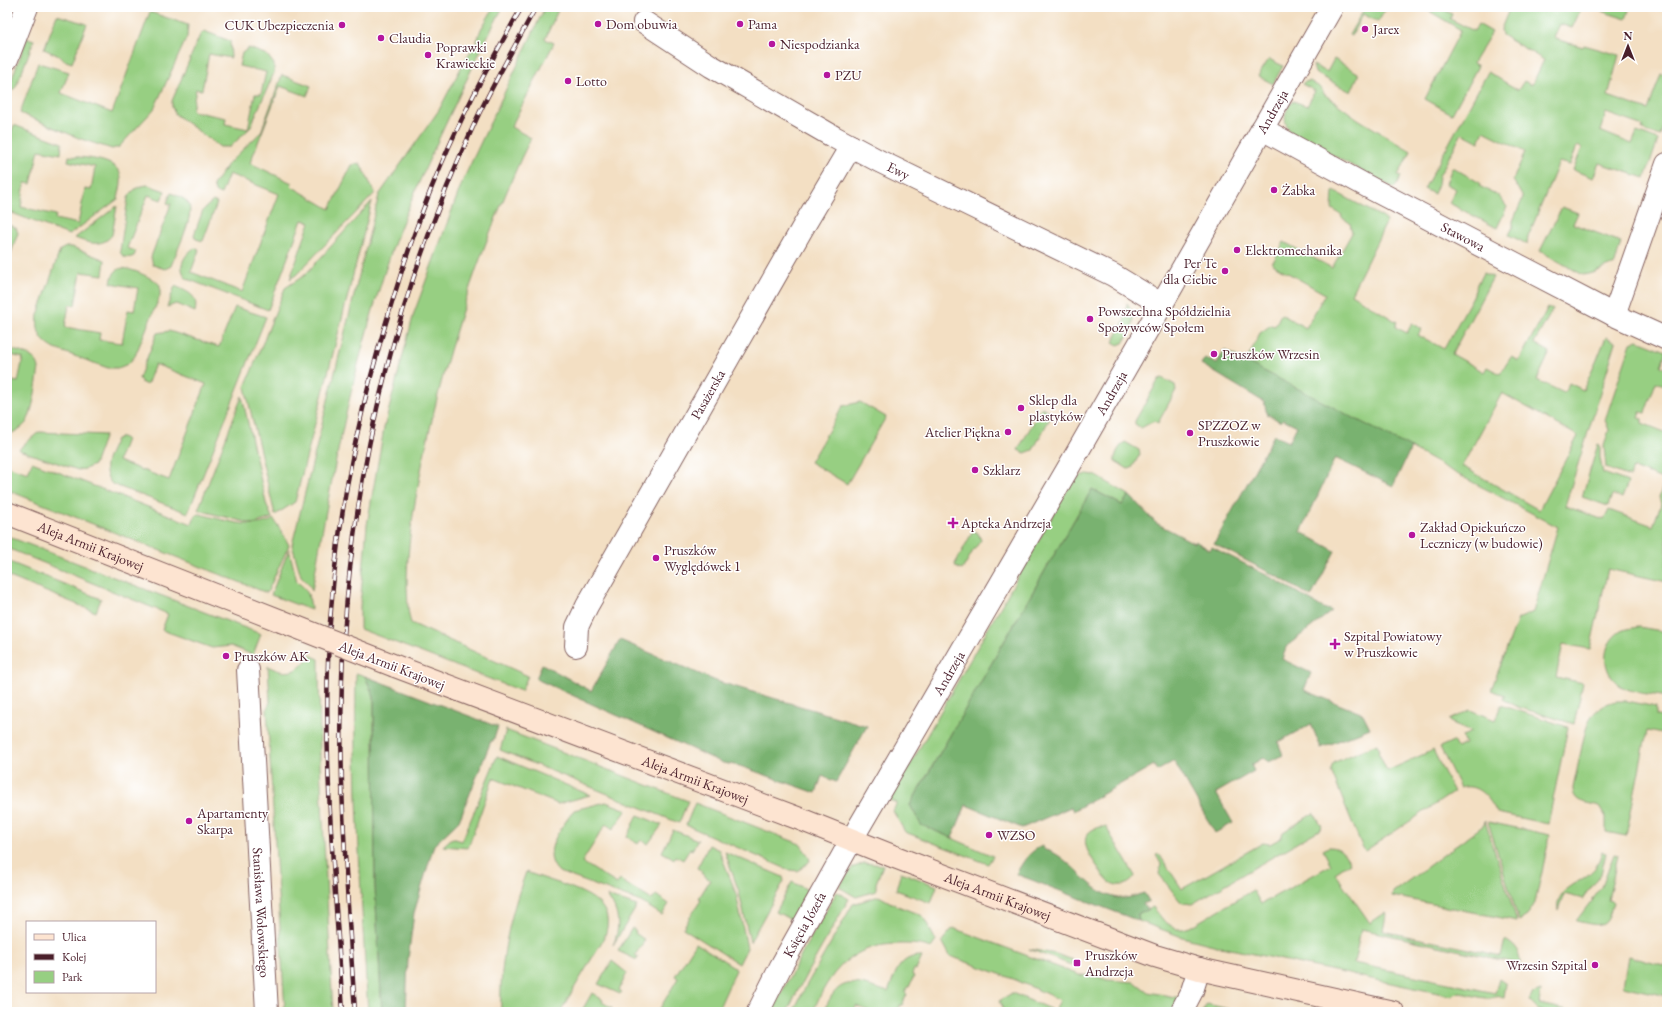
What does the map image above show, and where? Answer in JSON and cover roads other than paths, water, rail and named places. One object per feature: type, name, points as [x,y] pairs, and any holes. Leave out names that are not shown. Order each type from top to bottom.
[{"type":"street","points":[[7,56],[27,7]]},
{"type":"street","name":"Andrzeja","points":[[852,839],[1074,458],[1332,7]]},
{"type":"street","name":"Ewy","points":[[644,22],[711,66],[851,146],[1113,275],[1161,304]]},
{"type":"street","name":"Stawowa","points":[[1262,128],[1374,190],[1614,315],[1667,339]]},
{"type":"street","name":"Pasażerska","points":[[576,646],[577,627],[586,606],[851,146]]},
{"type":"street","points":[[1614,315],[1667,164]]},
{"type":"street","name":"Aleja Armii Krajowej","points":[[7,513],[395,666],[1148,953],[1199,969],[1393,1012]]},
{"type":"street","name":"Stanisława Wołowskiego","points":[[248,670],[267,1012]]},
{"type":"street","name":"Księcia Józefa","points":[[758,1012],[781,966],[852,839]]},
{"type":"street","points":[[1182,1012],[1192,991],[1199,969]]},
{"type":"railway","points":[[343,1012],[331,837],[327,706],[330,615],[341,522],[349,476],[358,430],[381,338],[422,213],[441,165],[469,105],[489,65],[522,7]]},
{"type":"railway","points":[[355,1012],[346,871],[341,730],[344,636],[350,568],[359,501],[371,435],[386,371],[404,307],[425,243],[477,118],[536,7]]},
{"type":"place","name":"Dom obuwia","points":[[598,24]]},
{"type":"place","name":"Pama","points":[[740,24]]},
{"type":"place","name":"CUK Ubezpieczenia","points":[[342,25]]},
{"type":"place","name":"Jarex","points":[[1365,29]]},
{"type":"place","name":"Claudia","points":[[381,38]]},
{"type":"place","name":"Niespodzianka","points":[[772,44]]},
{"type":"place","name":"Poprawki Krawieckie","points":[[428,55]]},
{"type":"place","name":"PZU","points":[[827,75]]},
{"type":"place","name":"Lotto","points":[[568,81]]},
{"type":"place","name":"Żabka","points":[[1274,190]]},
{"type":"place","name":"Elektromechanika","points":[[1237,250]]},
{"type":"place","name":"Per Te dla Ciebie","points":[[1225,271]]},
{"type":"place","name":"Powszechna Spółdzielnia Spożywców Społem","points":[[1090,319]]},
{"type":"place","name":"Pruszków Wrzesin","points":[[1214,354]]},
{"type":"place","name":"Sklep dla plastyków","points":[[1021,408]]},
{"type":"place","name":"Atelier Piękna","points":[[1008,432]]},
{"type":"place","name":"SPZZOZ w Pruszkowie","points":[[1190,433]]},
{"type":"place","name":"Szklarz","points":[[975,470]]},
{"type":"place","name":"Apteka Andrzeja","points":[[953,523]]},
{"type":"place","name":"Zakład Opiekuńczo Leczniczy (w budowie)","points":[[1412,535]]},
{"type":"place","name":"Pruszków Wyględówek 1","points":[[656,558]]},
{"type":"place","name":"Szpital Powiatowy w Pruszkowie","points":[[1335,644]]},
{"type":"place","name":"Pruszków AK","points":[[226,656]]},
{"type":"place","name":"Apartamenty Skarpa","points":[[189,821]]},
{"type":"place","name":"WZSO","points":[[989,835]]},
{"type":"place","name":"Pruszków Andrzeja","points":[[1077,963]]},
{"type":"place","name":"Wrzesin Szpital","points":[[1595,965]]}]
